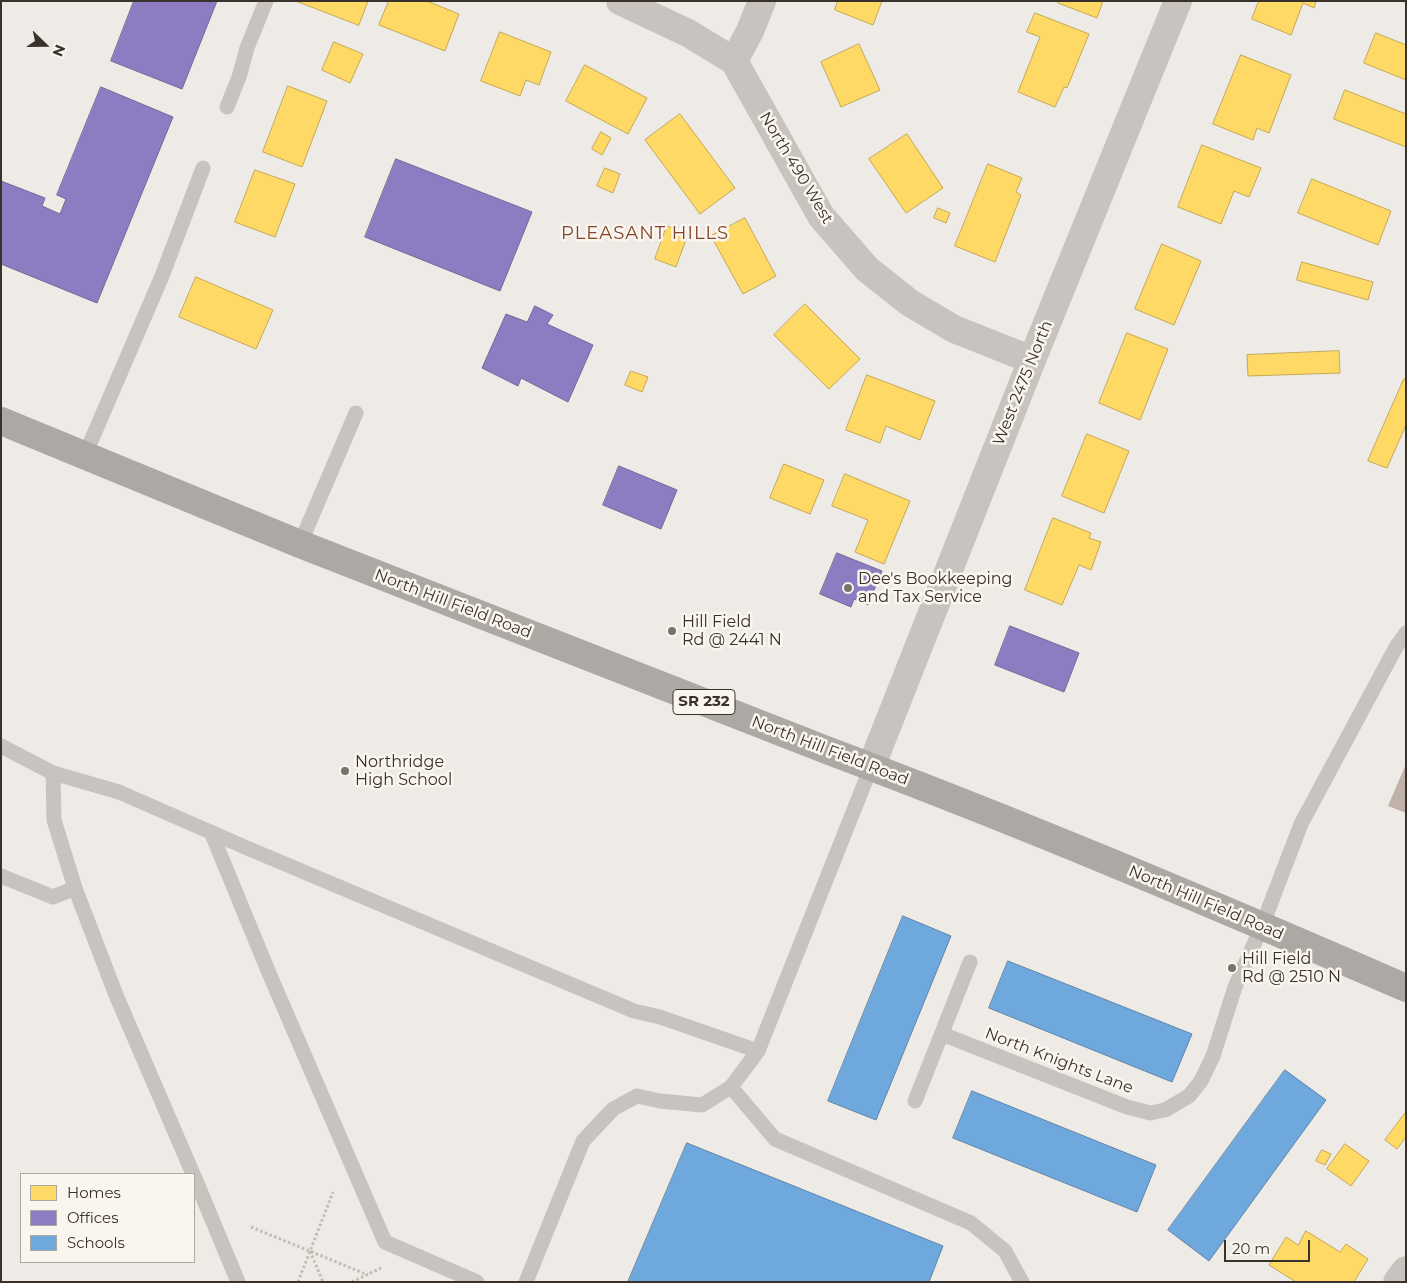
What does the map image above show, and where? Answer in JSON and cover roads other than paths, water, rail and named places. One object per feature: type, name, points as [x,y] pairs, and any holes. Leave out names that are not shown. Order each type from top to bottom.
[{"type":"main road","name":"North Hill Field Road","points":[[1,421],[300,544],[911,782],[1262,926],[1406,988]]},
{"type":"street","name":"North 490 West","points":[[620,1],[688,33],[734,61],[821,216],[867,269],[910,303],[954,329],[1032,360]]},
{"type":"street","points":[[734,61],[750,32],[762,1]]},
{"type":"street","name":"West 2475 North","points":[[871,767],[1032,360],[1178,1]]},
{"type":"street","points":[[1397,1282],[1406,1270]]},
{"type":"lane","points":[[227,107],[239,77],[247,48],[266,1]]},
{"type":"lane","points":[[85,455],[162,276],[202,168]]},
{"type":"lane","points":[[300,544],[356,413]]},
{"type":"lane","points":[[1262,926],[1301,824],[1396,647],[1406,633]]},
{"type":"lane","points":[[1,746],[53,773],[120,792],[634,1011],[660,1017],[758,1051]]},
{"type":"lane","points":[[526,1282],[583,1140],[613,1109],[638,1096],[660,1101],[702,1104],[731,1088],[758,1051],[871,767]]},
{"type":"lane","points":[[53,773],[54,820],[76,888],[116,995],[192,1173]]},
{"type":"lane","points":[[211,832],[268,973],[385,1242],[477,1282]]},
{"type":"lane","points":[[1,876],[53,897],[76,888]]},
{"type":"lane","name":"North Knights Lane","points":[[942,1034],[1127,1107],[1150,1113],[1165,1110],[1189,1096],[1202,1081],[1213,1056],[1235,987],[1262,926]]},
{"type":"lane","points":[[915,1102],[970,962]]},
{"type":"lane","points":[[731,1088],[775,1139],[971,1223],[1005,1251],[1022,1282]]},
{"type":"lane","points":[[195,1180],[238,1282]]},
{"type":"place","name":"Dee's Bookkeeping and Tax Service","points":[[848,588]]},
{"type":"place","name":"Hill Field Rd @ 2441 N","points":[[672,631]]},
{"type":"place","name":"Northridge High School","points":[[345,771]]},
{"type":"place","name":"Hill Field Rd @ 2510 N","points":[[1232,968]]},
{"type":"district","name":"PLEASANT HILLS","points":[[645,234]]}]
